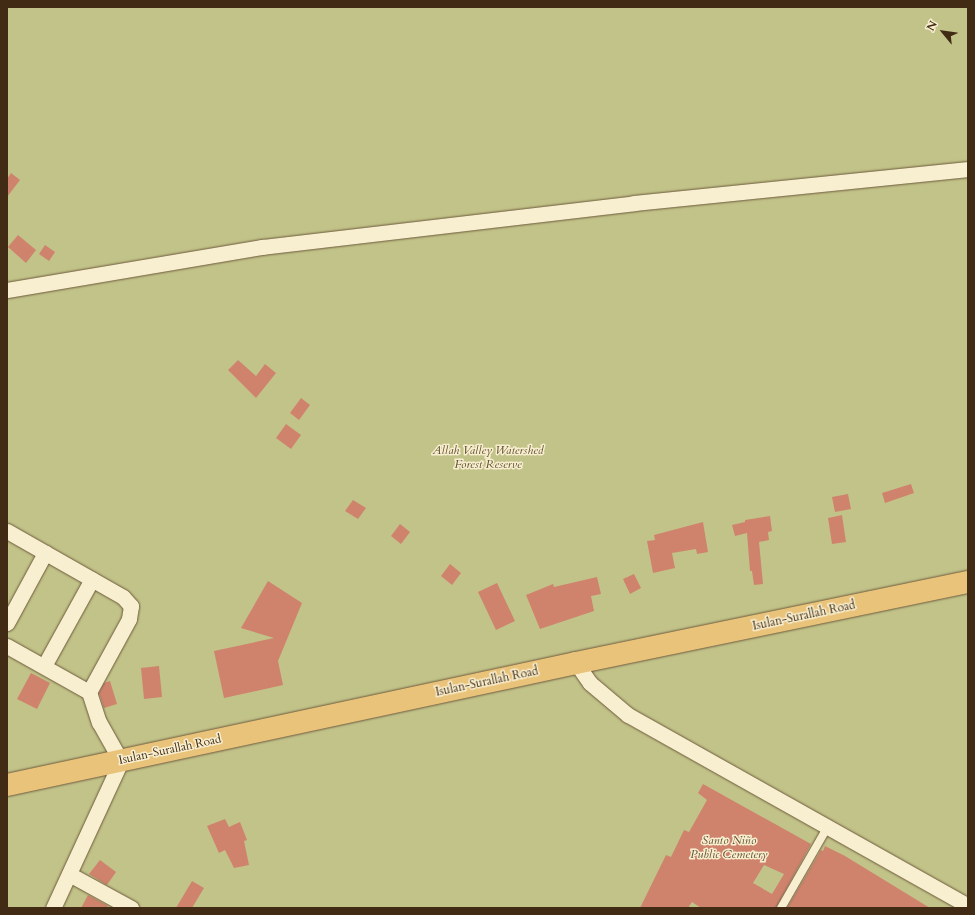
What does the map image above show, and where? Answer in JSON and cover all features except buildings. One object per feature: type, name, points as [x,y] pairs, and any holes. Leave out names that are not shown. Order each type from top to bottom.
[{"type":"highway","name":"Isulan-Surallah Road","points":[[7,785],[576,663],[968,582]]},
{"type":"street","points":[[7,290],[270,246],[634,203],[968,169]]},
{"type":"street","points":[[7,532],[129,601],[132,613],[89,692]]},
{"type":"street","points":[[7,623],[45,553]]},
{"type":"street","points":[[44,666],[92,579]]},
{"type":"street","points":[[7,646],[89,692],[99,722],[121,760],[53,908]]},
{"type":"street","points":[[576,663],[590,683],[628,715],[827,828],[964,902]]},
{"type":"street","points":[[69,874],[131,908]]},
{"type":"lane","points":[[781,908],[827,828]]},
{"type":"green space","name":"Allah Valley Watershed Forest Reserve","points":[[7,7],[968,7],[968,908],[7,908]]},
{"type":"park label","name":"Santo Niño Public Cemetery","points":[[729,848]]}]
